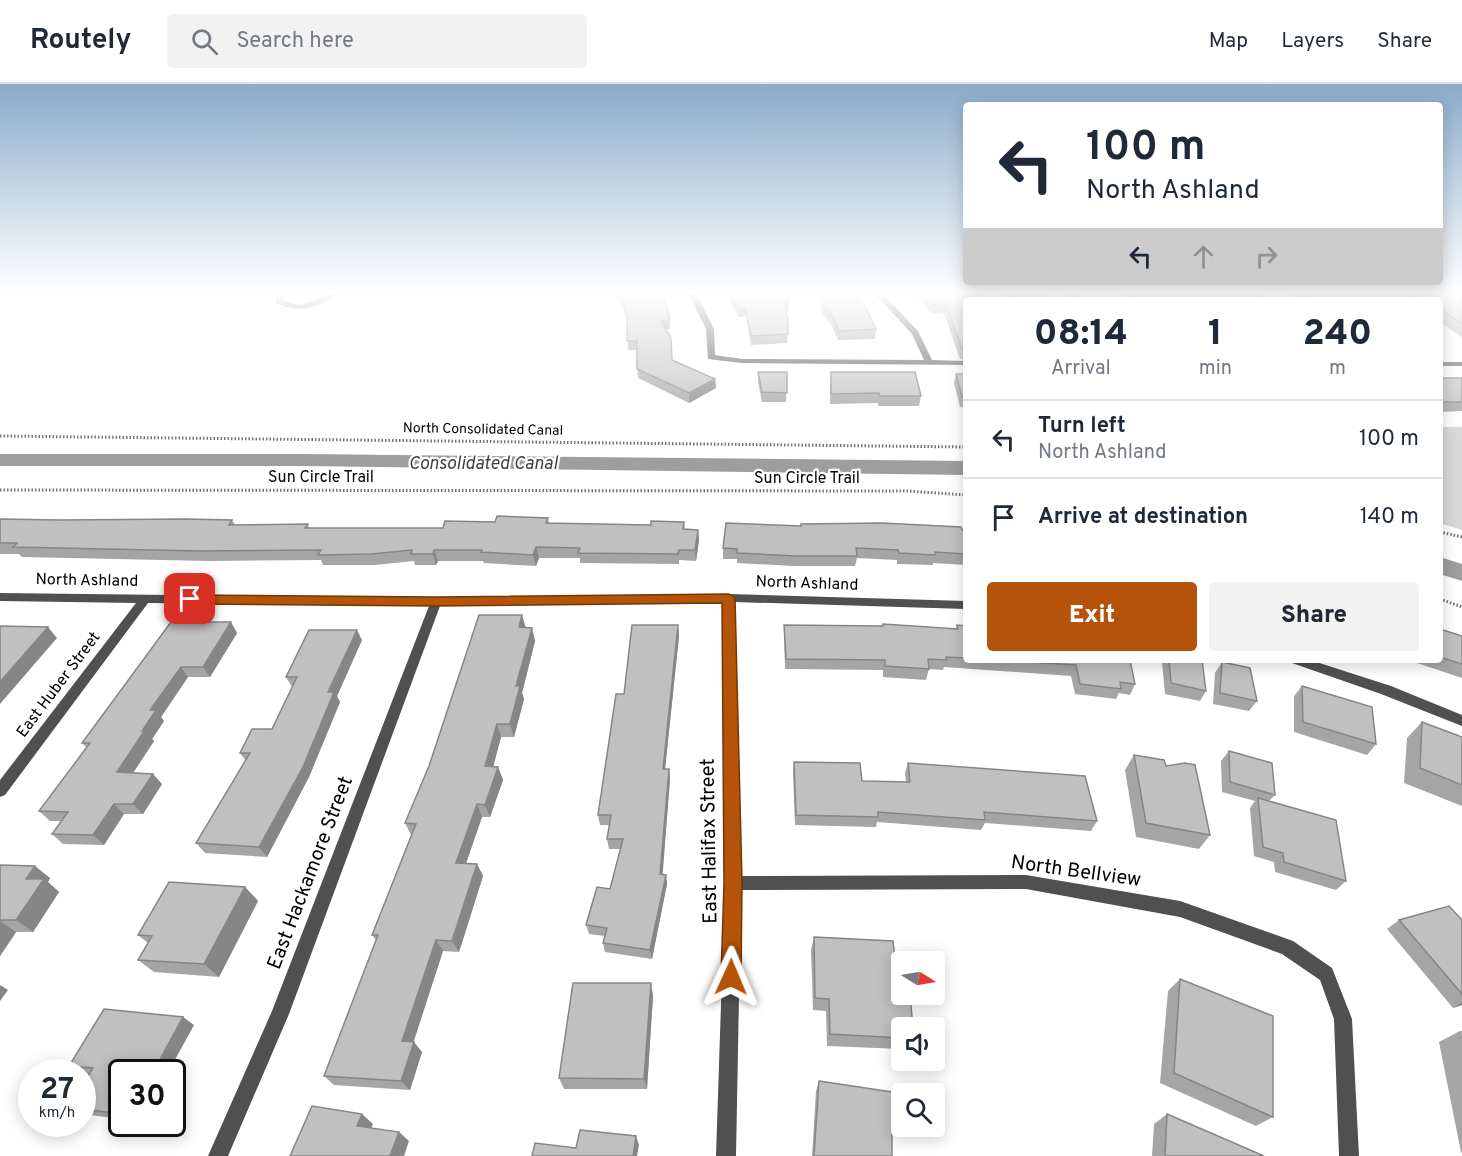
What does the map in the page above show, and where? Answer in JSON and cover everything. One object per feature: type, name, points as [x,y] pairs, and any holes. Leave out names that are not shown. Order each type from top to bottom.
[{"type":"street","points":[[711,343],[711,357],[742,361],[963,363]]},
{"type":"street","points":[[919,343],[928,362]]},
{"type":"street","points":[[1443,364],[1462,364]]},
{"type":"street","name":"North Ashland","points":[[0,597],[436,602],[729,598],[963,605]]},
{"type":"street","name":"East Huber Street","points":[[0,791],[145,598]]},
{"type":"street","name":"East Halifax Street","points":[[726,1156],[733,883],[729,598]]},
{"type":"street","name":"East Hackamore Street","points":[[218,1156],[280,1014],[436,602]]},
{"type":"street","points":[[1305,663],[1386,690],[1462,722]]},
{"type":"street","name":"North Bellview","points":[[733,883],[1026,882],[1180,909],[1287,947],[1326,974],[1343,1019],[1349,1156]]},
{"type":"path","name":"North Consolidated Canal","points":[[0,436],[963,447]]},
{"type":"path","name":"Sun Circle Trail","points":[[0,490],[895,491],[963,495]]},
{"type":"path","points":[[1443,533],[1462,537]]},
{"type":"path","points":[[1443,600],[1462,607]]},
{"type":"shaded area","points":[[1443,427],[1462,427],[1462,530],[1443,524]]},
{"type":"building","points":[[637,343],[671,343],[672,360],[715,379],[689,393],[637,369]]},
{"type":"building","points":[[758,372],[787,372],[787,393],[762,392]]},
{"type":"building","points":[[831,372],[915,372],[921,396],[880,396],[879,393],[831,394]]},
{"type":"building","points":[[956,374],[963,374],[962,397]]},
{"type":"building","points":[[1443,378],[1462,378],[1462,402],[1443,402]]},
{"type":"building","points":[[497,516],[548,518],[546,523],[651,525],[651,521],[684,522],[683,529],[698,530],[695,550],[679,550],[678,554],[578,553],[580,548],[536,547],[533,555],[481,552],[482,550],[434,550],[433,554],[411,554],[412,550],[371,554],[318,555],[321,550],[201,551],[13,547],[17,543],[0,543],[0,519],[185,519],[232,520],[229,525],[308,524],[305,528],[443,528],[445,521],[495,522]]},
{"type":"building","points":[[726,523],[801,526],[801,524],[882,523],[961,527],[963,530],[963,554],[935,552],[935,555],[856,548],[857,556],[796,556],[737,553],[737,549],[723,548]]},
{"type":"building","points":[[479,615],[522,615],[519,627],[532,628],[516,686],[520,686],[510,724],[497,724],[485,766],[498,767],[485,805],[477,804],[456,863],[477,864],[452,941],[436,940],[402,1041],[414,1042],[401,1081],[324,1076],[378,935],[372,935],[416,824],[405,823],[429,766]]},
{"type":"building","points":[[171,622],[231,622],[203,667],[181,667],[150,710],[156,710],[117,772],[153,774],[133,804],[114,804],[93,835],[52,834],[68,812],[39,811],[90,743],[82,743]]},
{"type":"building","points":[[883,624],[958,629],[957,625],[963,626],[963,658],[928,659],[929,669],[885,666],[885,660],[786,659],[784,625],[883,626]]},
{"type":"building","points":[[632,625],[678,625],[663,769],[669,769],[660,874],[666,875],[650,950],[603,943],[607,928],[586,925],[597,887],[610,889],[623,839],[607,839],[611,815],[598,815],[616,694],[624,694]]},
{"type":"building","points":[[0,626],[48,627],[0,682]]},
{"type":"building","points":[[309,630],[357,630],[328,692],[334,692],[303,767],[259,847],[196,843],[250,753],[240,753],[252,729],[272,729],[297,677],[286,677]]},
{"type":"building","points":[[1443,630],[1462,636],[1462,664],[1443,658]]},
{"type":"building","points":[[1044,663],[1131,663],[1135,684],[1120,682],[1121,689],[1080,684],[1076,665]]},
{"type":"building","points":[[1169,663],[1202,663],[1206,691],[1171,683]]},
{"type":"building","points":[[1222,663],[1250,668],[1257,701],[1220,693]]},
{"type":"building","points":[[1302,686],[1372,707],[1376,744],[1303,722]]},
{"type":"building","points":[[1422,722],[1462,737],[1462,785],[1420,768]]},
{"type":"building","points":[[1229,751],[1272,763],[1275,795],[1230,782]]},
{"type":"building","points":[[1134,755],[1164,760],[1166,766],[1185,763],[1195,765],[1210,835],[1146,823]]},
{"type":"building","points":[[794,762],[860,763],[862,781],[910,782],[908,763],[1085,776],[1097,821],[984,812],[985,820],[878,812],[878,817],[796,815]]},
{"type":"building","points":[[1258,798],[1336,820],[1346,881],[1284,862],[1283,853],[1263,847]]},
{"type":"building","points":[[0,865],[35,866],[26,879],[44,879],[16,920],[0,920]]},
{"type":"building","points":[[169,882],[245,887],[204,964],[138,960],[152,936],[138,935]]},
{"type":"building","points":[[1449,906],[1462,920],[1462,994],[1399,920]]},
{"type":"building","points":[[814,937],[893,941],[891,1005],[911,1005],[912,1017],[891,1017],[891,1037],[830,1034],[829,999],[815,998]]},
{"type":"building","points":[[1180,979],[1273,1016],[1273,1117],[1174,1073]]},
{"type":"building","points":[[573,983],[651,983],[644,1079],[559,1078]]},
{"type":"building","points":[[104,1009],[183,1017],[160,1059],[108,1059],[108,1112],[96,1111],[96,1059],[73,1059]]},
{"type":"building","points":[[819,1081],[891,1092],[892,1156],[814,1156]]},
{"type":"building","points":[[312,1106],[362,1114],[357,1126],[399,1132],[390,1156],[290,1156]]},
{"type":"building","points":[[1167,1114],[1264,1156],[1165,1156]]},
{"type":"building","points":[[580,1130],[636,1136],[633,1156],[532,1156],[535,1143],[576,1148]]},
{"type":"waterway","name":"Consolidated Canal","points":[[0,460],[303,460],[963,468]]},
{"type":"waterway","name":"Consolidated Canal","points":[[1443,566],[1462,573]]},
{"type":"route","points":[[190,599],[436,602],[729,598],[733,883],[731,977]]}]
